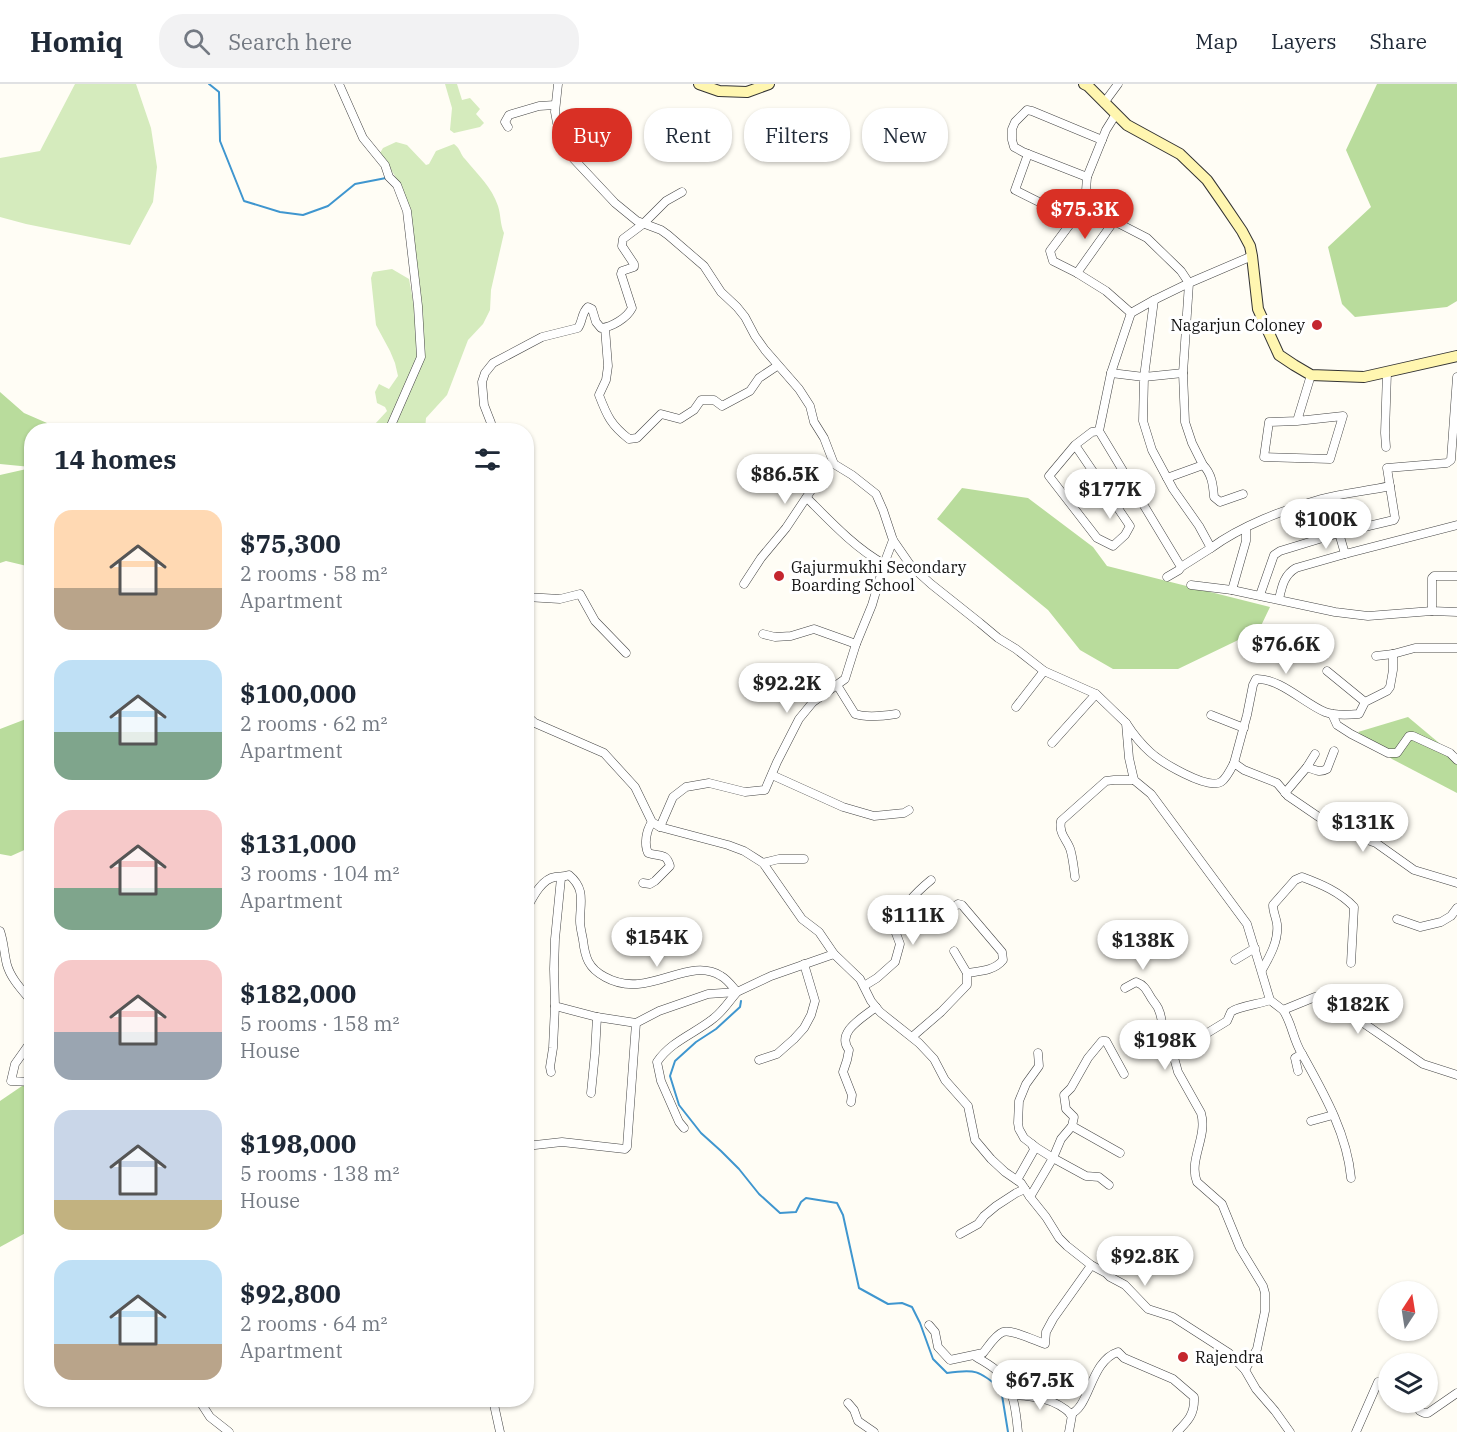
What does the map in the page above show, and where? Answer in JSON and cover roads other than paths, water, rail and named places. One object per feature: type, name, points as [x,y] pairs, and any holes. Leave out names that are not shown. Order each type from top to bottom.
[{"type":"main road","points":[[699,84],[719,91],[769,84]]},
{"type":"main road","points":[[1084,84],[1127,125],[1180,154],[1206,180],[1250,246],[1258,309],[1279,355],[1311,375],[1364,377],[1457,356]]},
{"type":"street","points":[[339,84],[363,138],[385,165],[389,177],[397,185],[407,210],[418,306],[421,357],[392,423]]},
{"type":"street","points":[[558,84],[555,105],[557,123],[569,154],[615,203],[643,225],[661,230],[700,261],[721,292],[745,317],[755,336],[777,366],[810,406],[814,422],[824,438],[834,464],[876,494],[893,540],[911,566],[998,638],[1044,671],[1096,694],[1126,723],[1137,739],[1162,762],[1207,783],[1218,784],[1234,764],[1256,679],[1263,679],[1292,691],[1332,714],[1359,714],[1365,702],[1387,691],[1390,687],[1393,654]]},
{"type":"street","points":[[1104,103],[1118,84]]},
{"type":"street","points":[[508,127],[505,122],[509,115],[539,105],[555,105]]},
{"type":"street","points":[[1087,177],[1014,147],[1012,129],[1014,122],[1027,110],[1032,111],[1102,140]]},
{"type":"street","points":[[1116,114],[1102,140],[1087,177],[1084,204],[1050,251],[1053,261],[1106,291],[1131,313]]},
{"type":"street","points":[[1028,154],[1015,190],[1051,208]]},
{"type":"street","points":[[491,423],[484,405],[482,382],[485,373],[493,363],[542,337],[578,328],[585,309],[588,307],[592,309],[596,322],[601,328],[618,321],[632,310],[621,274],[622,271],[634,267],[634,264],[622,246],[623,239],[643,225],[666,201],[682,192]]},
{"type":"street","points":[[1084,204],[1147,238],[1181,271],[1189,283],[1183,373],[1185,422],[1192,443],[1203,465],[1209,471],[1214,497],[1220,502],[1242,494]]},
{"type":"street","points":[[1077,273],[1114,221]]},
{"type":"street","points":[[1181,567],[1099,431],[1111,373],[1131,313],[1189,283],[1252,256]]},
{"type":"street","points":[[1154,300],[1144,376],[1143,421],[1152,450],[1211,548]]},
{"type":"street","points":[[605,328],[607,373],[599,395],[607,416],[628,439],[636,438],[662,414],[680,419],[694,410],[701,400],[714,400],[722,406],[750,390],[759,378],[777,366]]},
{"type":"street","points":[[1386,447],[1387,372]]},
{"type":"street","points":[[1111,373],[1144,376],[1183,373]]},
{"type":"street","points":[[1297,421],[1311,375]]},
{"type":"street","points":[[1260,596],[1274,555],[1280,551],[1339,532],[1394,520],[1387,468],[1447,464],[1451,460],[1457,377]]},
{"type":"street","points":[[1343,416],[1330,459],[1264,457],[1269,422],[1297,421],[1343,416]]},
{"type":"street","points":[[1075,445],[1130,526],[1125,535],[1113,546],[1097,538],[1049,476],[1075,445],[1092,432],[1099,431]]},
{"type":"street","points":[[744,584],[761,558],[786,528],[824,471],[834,464]]},
{"type":"street","points":[[1167,478],[1203,465]]},
{"type":"street","points":[[1167,578],[1219,542],[1282,512],[1323,499],[1390,486]]},
{"type":"street","points":[[807,498],[872,558],[884,564]]},
{"type":"street","points":[[1279,599],[1283,582],[1289,571],[1296,567],[1457,525]]},
{"type":"street","points":[[1232,590],[1246,541],[1246,528]]},
{"type":"street","points":[[1339,532],[1345,554]]},
{"type":"street","points":[[656,825],[673,797],[686,787],[709,783],[745,792],[765,790],[799,719],[813,702],[845,679],[893,540]]},
{"type":"street","points":[[1432,611],[1432,578],[1434,576],[1457,576]]},
{"type":"street","points":[[1191,585],[1232,590],[1335,612],[1368,616],[1432,611],[1457,612]]},
{"type":"street","points":[[534,597],[560,599],[580,594],[595,621],[626,653]]},
{"type":"street","points":[[763,634],[775,637],[790,636],[814,629],[856,645]]},
{"type":"street","points":[[1376,656],[1416,648],[1457,648]]},
{"type":"street","points":[[1016,707],[1044,671]]},
{"type":"street","points":[[1327,671],[1365,702]]},
{"type":"street","points":[[837,685],[855,714],[861,716],[896,714]]},
{"type":"street","points":[[1052,743],[1096,694]]},
{"type":"street","points":[[1332,714],[1337,725],[1388,753],[1397,753],[1409,736],[1413,736],[1450,753],[1457,760]]},
{"type":"street","points":[[1211,715],[1244,728]]},
{"type":"street","points":[[534,722],[604,753],[635,787],[656,825]]},
{"type":"street","points":[[1126,723],[1129,758],[1134,780],[1151,794],[1247,924],[1270,1000],[1282,1010],[1289,1020],[1296,1045],[1322,1088],[1342,1138],[1351,1178]]},
{"type":"street","points":[[1307,767],[1317,771],[1327,769],[1334,751]]},
{"type":"street","points":[[1285,793],[1315,754]]},
{"type":"street","points":[[1234,764],[1277,783],[1299,805],[1329,824],[1376,843],[1414,870],[1457,884]]},
{"type":"street","points":[[772,775],[843,807],[874,816],[904,813],[909,810]]},
{"type":"street","points":[[1075,877],[1071,849],[1064,839],[1059,824],[1106,781],[1134,780]]},
{"type":"street","points":[[644,883],[650,884],[655,881],[670,866],[668,860],[663,856],[648,854],[645,847],[648,828],[656,825],[728,844],[764,863],[802,919],[819,933],[834,954],[860,979],[871,1001],[880,1012],[919,1043],[934,1059],[945,1080],[968,1106],[975,1140],[1005,1172],[1021,1183],[1059,1238],[1090,1265],[1125,1285],[1148,1309],[1173,1317],[1229,1353],[1245,1370],[1256,1389],[1290,1432]]},
{"type":"street","points":[[764,863],[778,859],[804,859]]},
{"type":"street","points":[[534,897],[547,880],[569,875],[577,881],[582,904],[580,922],[585,954],[589,963],[604,977],[625,985],[641,984],[697,970],[711,970],[723,977],[737,992]]},
{"type":"street","points":[[1262,970],[1273,952],[1277,931],[1273,905],[1295,880],[1302,877],[1328,888],[1354,907],[1351,963]]},
{"type":"street","points":[[551,1072],[555,1006],[555,939],[561,878]]},
{"type":"street","points":[[864,986],[895,962],[900,944],[894,928],[898,916],[916,892],[931,880]]},
{"type":"street","points":[[938,919],[958,904],[962,905],[1002,952],[1003,960],[998,966],[967,973]]},
{"type":"street","points":[[1397,919],[1420,927],[1441,922],[1451,916],[1457,908]]},
{"type":"street","points":[[0,931],[8,966],[24,991]]},
{"type":"street","points":[[1235,960],[1255,948]]},
{"type":"street","points":[[912,1037],[967,985],[967,973],[954,951]]},
{"type":"street","points":[[555,1006],[597,1017],[636,1023],[659,1011],[708,994],[737,992],[771,976],[834,954]]},
{"type":"street","points":[[759,1060],[777,1054],[794,1040],[811,1015],[815,1001],[804,964]]},
{"type":"street","points":[[1125,988],[1137,982],[1145,988],[1162,1019],[1162,1047],[1173,1054]]},
{"type":"street","points":[[684,1128],[679,1122],[661,1081],[657,1062],[662,1054],[687,1034],[715,1017],[737,992]]},
{"type":"street","points":[[1282,1010],[1315,997],[1324,996],[1423,1064],[1457,1075]]},
{"type":"street","points":[[1173,1054],[1227,1021],[1230,1013],[1238,1008],[1270,1000]]},
{"type":"street","points":[[851,1102],[852,1095],[843,1072],[849,1050],[845,1045],[845,1037],[858,1020],[876,1007]]},
{"type":"street","points":[[591,1093],[596,1053],[597,1017]]},
{"type":"street","points":[[534,1145],[562,1142],[625,1149],[627,1147],[636,1023]]},
{"type":"street","points":[[1030,1197],[1053,1158],[1061,1139],[1072,1126],[1074,1116],[1066,1109],[1065,1095],[1088,1058],[1102,1041],[1106,1041],[1124,1074]]},
{"type":"street","points":[[24,1051],[15,1064],[10,1081],[24,1082]]},
{"type":"street","points":[[1038,1053],[1039,1066],[1026,1084],[1019,1101],[1019,1129],[1024,1138],[1053,1158],[1086,1176],[1100,1177],[1109,1185]]},
{"type":"street","points":[[1173,1054],[1178,1072],[1203,1119],[1203,1132],[1194,1167],[1195,1177],[1197,1182],[1222,1204],[1240,1248],[1265,1293],[1265,1311],[1257,1349],[1245,1370]]},
{"type":"street","points":[[1298,1071],[1295,1058],[1302,1054]]},
{"type":"street","points":[[1311,1121],[1333,1115]]},
{"type":"street","points":[[1072,1126],[1120,1153]]},
{"type":"street","points":[[1017,1180],[1034,1150],[1032,1144]]},
{"type":"street","points":[[960,1234],[978,1224],[984,1216],[1016,1192],[1025,1189]]},
{"type":"street","points":[[929,1325],[934,1332],[938,1347],[950,1360],[983,1353],[1002,1332],[1009,1331],[1045,1344],[1046,1332],[1090,1265]]},
{"type":"street","points":[[1070,1414],[1081,1407],[1093,1376],[1102,1364],[1113,1353],[1118,1352],[1124,1358],[1173,1379],[1194,1397],[1195,1406],[1189,1419],[1177,1432]]},
{"type":"street","points":[[975,1356],[998,1372],[1010,1389],[1018,1432]]},
{"type":"street","points":[[1356,1432],[1378,1382]]},
{"type":"street","points":[[1438,1406],[1457,1392]]},
{"type":"street","points":[[1011,1395],[1033,1396],[1065,1407],[1072,1415],[1069,1432]]},
{"type":"street","points":[[848,1403],[854,1410],[858,1421],[873,1432]]},
{"type":"street","points":[[204,1407],[210,1416],[229,1432]]},
{"type":"street","points":[[495,1407],[501,1432]]},
{"type":"waterway","points":[[209,84],[219,92],[220,141],[244,201],[280,212],[303,215],[328,206],[355,184],[386,178]]},
{"type":"waterway","points":[[741,1001],[740,1007],[716,1029],[696,1042],[675,1061],[670,1076],[679,1105],[701,1133],[780,1213],[796,1212],[806,1198],[837,1203],[843,1215],[859,1288],[888,1304],[902,1303],[912,1307],[933,1359],[947,1373],[976,1372],[1001,1389],[1008,1432]]},
{"type":"place","name":"Nagarjun Coloney","points":[[1317,325]]},
{"type":"place","name":"Gajurmukhi Secondary Boarding School","points":[[779,576]]},
{"type":"place","name":"Rajendra","points":[[1183,1357]]}]
